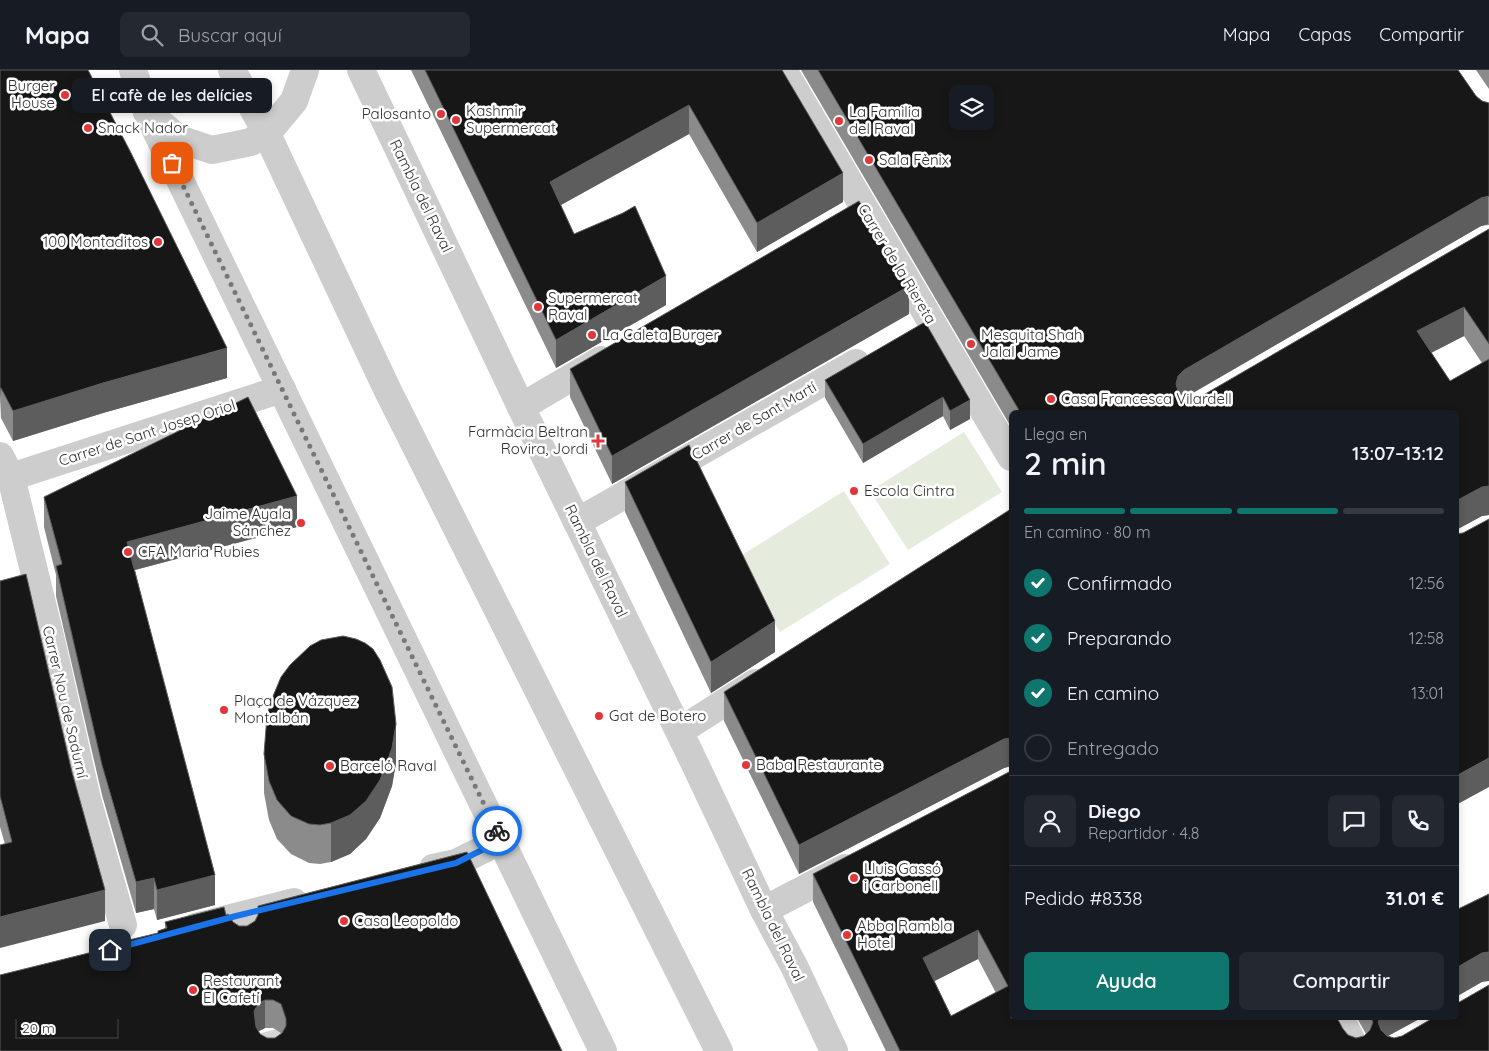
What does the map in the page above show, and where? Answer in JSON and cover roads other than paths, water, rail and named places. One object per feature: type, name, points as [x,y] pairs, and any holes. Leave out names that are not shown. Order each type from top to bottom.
[{"type":"street","points":[[133,70],[147,112],[603,1051]]},
{"type":"street","points":[[232,70],[266,132],[388,391],[719,1051]]},
{"type":"street","points":[[147,112],[179,139],[212,150],[251,142],[274,126],[294,100],[305,70]]},
{"type":"street","name":"Rambla del Raval","points":[[361,70],[521,407],[834,1051]]},
{"type":"street","name":"Carrer de la Riereta","points":[[783,70],[853,214],[920,327],[1009,454]]},
{"type":"street","points":[[521,407],[621,349]]},
{"type":"street","name":"Carrer de Sant Martí","points":[[577,522],[874,353]]},
{"type":"street","name":"Carrer de Sant Josep Oriol","points":[[5,467],[282,389]]},
{"type":"street","name":"Carrer Nou de Sadurní","points":[[5,467],[60,633],[87,799],[127,938]]},
{"type":"street","points":[[680,731],[777,669]]},
{"type":"street","points":[[409,874],[456,863],[502,840]]},
{"type":"street","points":[[764,910],[863,858]]},
{"type":"street","points":[[175,932],[239,927],[322,895]]},
{"type":"street","points":[[1341,1020],[1357,1051]]},
{"type":"tunnel","points":[[256,991],[269,1043]]},
{"type":"place","name":"Burger House","points":[[65,95]]},
{"type":"place","name":"Palosanto","points":[[441,114]]},
{"type":"place","name":"Kashmir Supermercat","points":[[456,120]]},
{"type":"place","name":"La Familia del Raval","points":[[839,121]]},
{"type":"place","name":"Snack Nador","points":[[88,128]]},
{"type":"place","name":"Sala Fènix","points":[[869,160]]},
{"type":"place","name":"El cafè de les delícies","points":[[172,163]]},
{"type":"place","name":"100 Montaditos","points":[[158,242]]},
{"type":"place","name":"Supermercat Raval","points":[[538,307]]},
{"type":"place","name":"La Caleta Burger","points":[[592,335]]},
{"type":"place","name":"Mesquita Shah Jalal Jame","points":[[971,344]]},
{"type":"place","name":"Casa Francesca Vilardell","points":[[1051,399]]},
{"type":"place","name":"Farmàcia Beltran Rovira, Jordi","points":[[598,441]]},
{"type":"place","name":"Escola Cintra","points":[[854,491]]},
{"type":"place","name":"Jaime Ayala Sánchez","points":[[301,523]]},
{"type":"place","name":"CFA Maria Rubies","points":[[128,552]]},
{"type":"place","name":"Plaça de Vázquez Montalbán","points":[[224,710]]},
{"type":"place","name":"Gat de Botero","points":[[599,716]]},
{"type":"place","name":"Baba Restaurante","points":[[746,765]]},
{"type":"place","name":"Barceló Raval","points":[[330,766]]},
{"type":"place","name":"Lluis Gassó i Carbonell","points":[[854,878]]},
{"type":"place","name":"Casa Leopoldo","points":[[344,921]]},
{"type":"place","name":"Abba Rambla Hotel","points":[[847,935]]},
{"type":"place","name":"Restaurant El Cafetí","points":[[193,990]]}]
